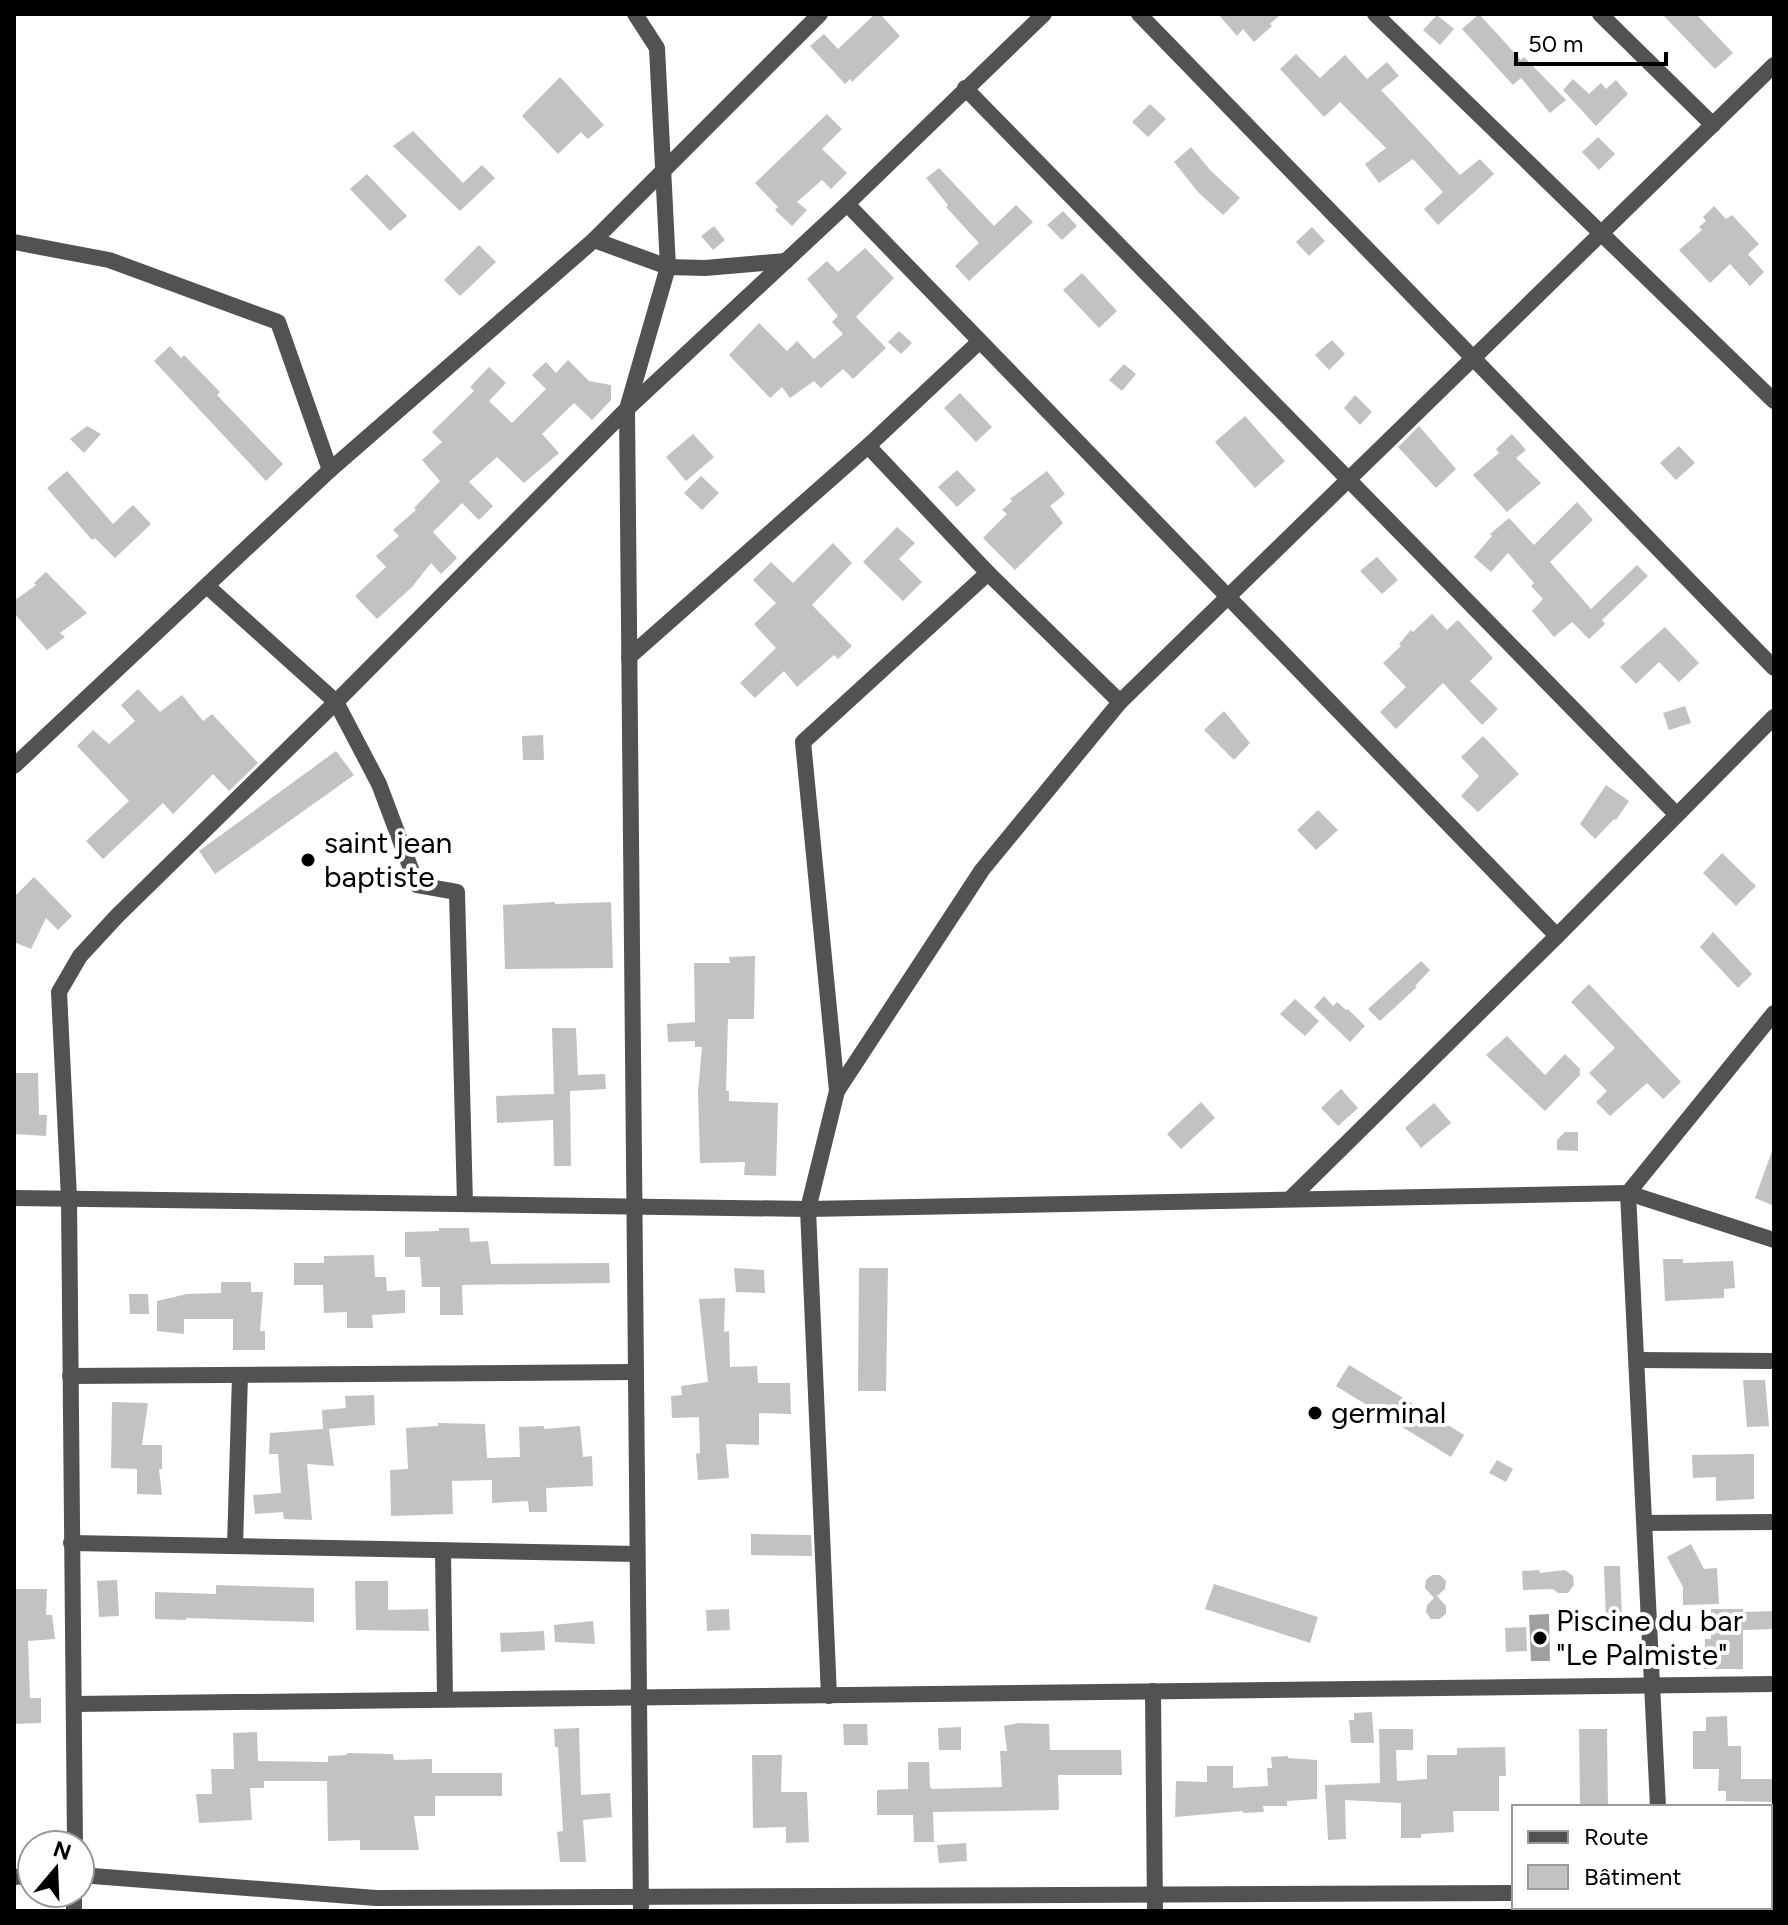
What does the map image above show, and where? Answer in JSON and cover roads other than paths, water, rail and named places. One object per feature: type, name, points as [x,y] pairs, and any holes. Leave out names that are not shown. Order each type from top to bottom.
[{"type":"street","points":[[635,14],[657,48],[668,267],[627,409],[640,1905]]},
{"type":"street","points":[[14,766],[330,470],[594,240],[820,14]]},
{"type":"street","points":[[75,1829],[69,1198],[59,992],[80,956],[117,916],[336,702],[627,409],[847,204],[1044,14]]},
{"type":"street","points":[[1139,14],[1774,668]]},
{"type":"street","points":[[1375,14],[1774,401]]},
{"type":"street","points":[[1600,14],[1713,125]]},
{"type":"street","points":[[837,1091],[982,870],[1120,702],[1774,65]]},
{"type":"street","points":[[965,88],[1676,814]]},
{"type":"street","points":[[847,204],[1557,936]]},
{"type":"street","points":[[594,240],[668,267],[705,268],[786,261]]},
{"type":"street","points":[[14,242],[109,260],[278,322],[330,470]]},
{"type":"street","points":[[629,657],[868,446],[979,342]]},
{"type":"street","points":[[868,446],[988,573],[1120,702]]},
{"type":"street","points":[[829,1696],[808,1209],[837,1091],[803,742],[988,573]]},
{"type":"street","points":[[207,586],[336,702],[379,784],[417,885],[457,892],[465,1204]]},
{"type":"street","points":[[1290,1199],[1774,717]]},
{"type":"street","points":[[1658,1805],[1628,1193],[1774,1013]]},
{"type":"street","points":[[14,1198],[808,1209],[1628,1193],[1774,1240]]},
{"type":"street","points":[[1637,1360],[1774,1361]]},
{"type":"street","points":[[70,1376],[636,1372]]},
{"type":"street","points":[[235,1546],[240,1375]]},
{"type":"street","points":[[1645,1523],[1774,1522]]},
{"type":"street","points":[[71,1543],[637,1554]]},
{"type":"street","points":[[443,1551],[445,1699]]},
{"type":"street","points":[[75,1704],[1774,1684]]},
{"type":"street","points":[[1153,1691],[1154,1904]]},
{"type":"street","points":[[96,1876],[376,1898],[640,1905],[1154,1904],[1512,1893]]},
{"type":"place","name":"saint jean baptiste","points":[[308,860]]},
{"type":"place","name":"germinal","points":[[1315,1413]]},
{"type":"place","name":"Piscine du bar \"Le Palmiste\"","points":[[1540,1638]]}]
